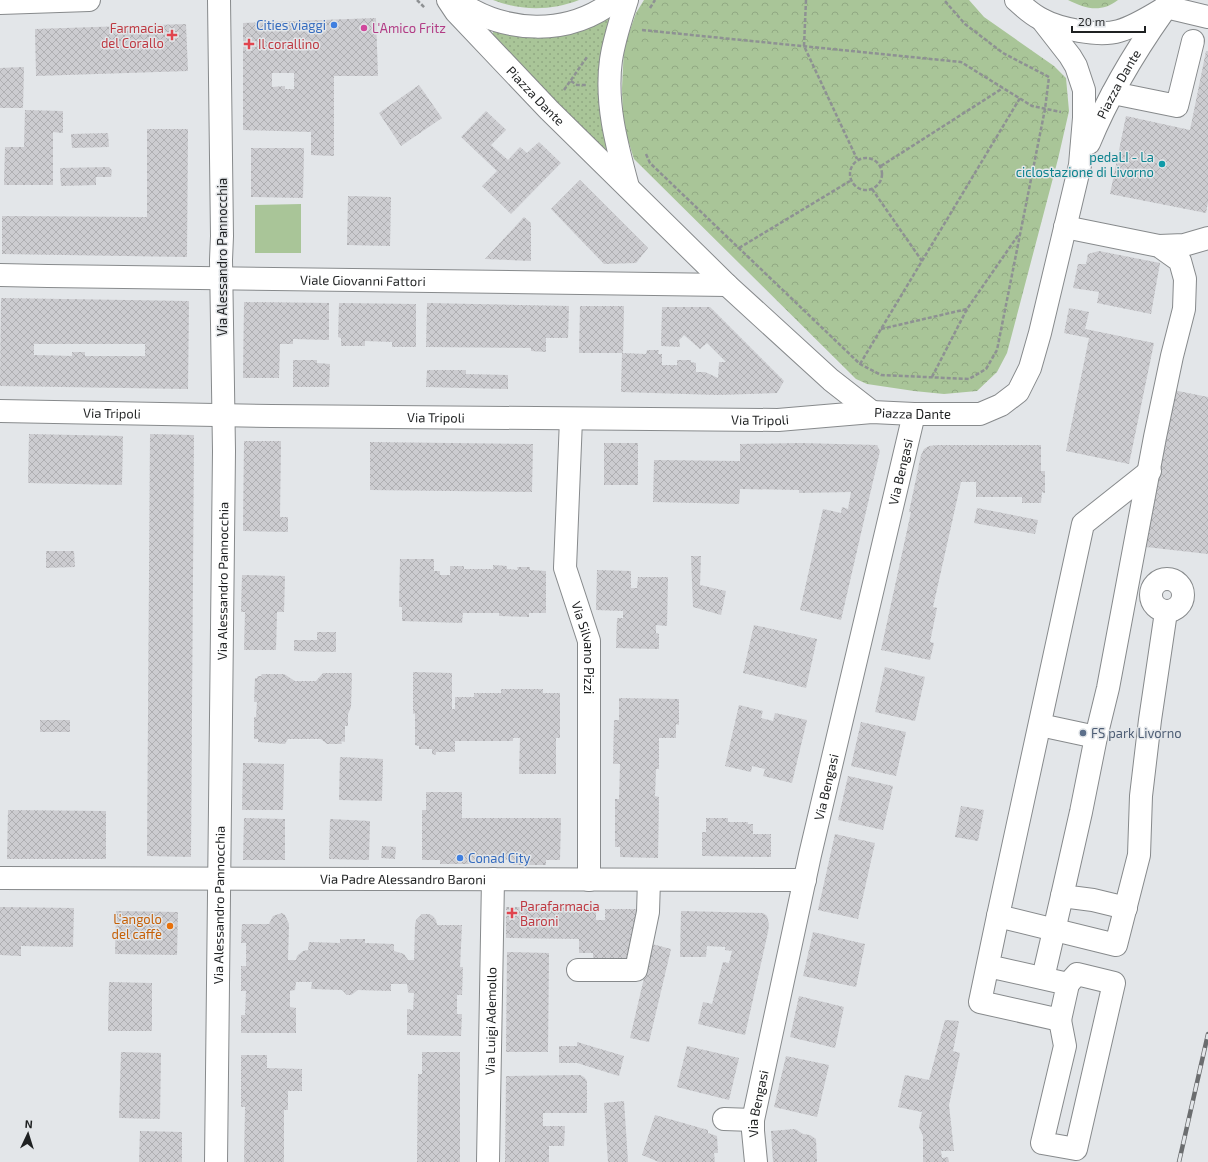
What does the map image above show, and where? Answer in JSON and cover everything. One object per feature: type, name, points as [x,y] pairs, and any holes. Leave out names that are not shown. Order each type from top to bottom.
[{"type":"street","points":[[0,4],[89,0]]},
{"type":"street","name":"Via Alessandro Pannocchia","points":[[216,1162],[224,451],[222,416],[222,236],[219,0]]},
{"type":"street","name":"Piazza Dante","points":[[448,0],[456,12],[538,98],[628,188],[727,285],[831,380],[872,412],[914,414],[980,414],[1001,405],[1018,392],[1030,368],[1042,325],[1080,165],[1099,118],[1112,93],[1145,38],[1168,4]]},
{"type":"street","points":[[456,0],[484,17],[503,23],[542,27],[580,19],[598,12],[615,0]]},
{"type":"street","points":[[627,0],[611,60],[610,83],[614,136],[628,188]]},
{"type":"street","name":"Piazza Dante","points":[[1016,0],[1042,20],[1083,32],[1110,33],[1119,31],[1142,21],[1168,4]]},
{"type":"street","points":[[1168,4],[1208,17]]},
{"type":"street","name":"Piazza Dante","points":[[1042,20],[1070,56],[1076,66],[1084,90],[1084,118],[1080,165]]},
{"type":"street","points":[[1112,93],[1177,106],[1194,40]]},
{"type":"street","points":[[1065,227],[1159,246],[1184,245],[1208,238]]},
{"type":"street","points":[[1043,978],[1108,688],[1172,356],[1184,309],[1185,279],[1180,261],[1159,246]]},
{"type":"street","name":"Viale Giovanni Fattori","points":[[0,276],[727,285]]},
{"type":"street","name":"Via Tripoli","points":[[0,411],[222,416],[778,420],[872,412]]},
{"type":"street","name":"Via Bengasi","points":[[756,1162],[753,1120],[811,848],[914,414]]},
{"type":"street","name":"Via Silvano Pizzi","points":[[572,419],[565,568],[589,641],[590,880]]},
{"type":"street","points":[[1060,1020],[980,1002],[1083,524],[1150,471]]},
{"type":"street","points":[[998,916],[1116,945],[1139,855],[1142,788],[1150,720],[1166,612]]},
{"type":"street","points":[[1040,725],[1096,737]]},
{"type":"street","name":"Via Padre Alessandro Baroni","points":[[0,878],[805,880]]},
{"type":"street","name":"Via Luigi Ademollo","points":[[488,1162],[493,879]]},
{"type":"street","points":[[578,970],[636,970],[648,912],[649,880]]},
{"type":"street","points":[[1062,896],[1093,900],[1126,908]]},
{"type":"street","points":[[988,966],[1068,984]]},
{"type":"street","points":[[1077,974],[1114,983],[1076,1149],[1042,1143],[1065,1046],[1060,1020],[1068,984],[1077,974]]},
{"type":"street","points":[[724,1120],[753,1120]]},
{"type":"path","points":[[806,0],[804,46],[857,159]]},
{"type":"path","points":[[644,151],[650,163],[860,364],[881,375],[969,379],[986,369],[997,350],[1045,109],[1049,77],[1003,53],[965,24],[944,0]]},
{"type":"path","points":[[639,30],[961,62],[1032,106],[1068,114]]},
{"type":"path","points":[[881,166],[1003,88]]},
{"type":"path","points":[[860,364],[1020,98]]},
{"type":"path","points":[[866,157],[875,160],[881,166],[882,175],[880,184],[872,189],[864,190],[856,188],[850,181],[849,173],[851,165],[857,159],[866,157]]},
{"type":"path","points":[[739,248],[850,181]]},
{"type":"path","points":[[872,189],[922,261]]},
{"type":"path","points":[[932,377],[967,310],[1020,232]]},
{"type":"path","points":[[881,329],[967,310]]},
{"type":"green space","points":[[493,0],[579,0],[568,4],[547,8],[525,8],[504,4]]},
{"type":"green space","points":[[644,0],[969,0],[984,17],[1054,66],[1066,78],[1069,111],[1058,159],[1007,353],[997,372],[977,391],[944,394],[867,384],[856,379],[634,159],[623,124],[622,88],[624,47],[636,13]]},
{"type":"green space","points":[[1068,0],[1118,0],[1106,7],[1093,8],[1081,6]]},
{"type":"green space","points":[[609,16],[613,18],[603,117],[608,156],[491,37],[494,30]]},
{"type":"green space","points":[[301,204],[301,253],[255,253],[255,205]]},
{"type":"building","points":[[376,18],[378,76],[334,76],[334,156],[311,155],[311,132],[243,130],[243,23]],"holes":[[[272,73],[294,73],[294,89],[285,89],[285,86],[272,87]]]},
{"type":"building","points":[[186,24],[188,71],[36,76],[35,29]]},
{"type":"building","name":"pedaLI - La ciclostazione di Livorno","points":[[1206,51],[1208,51],[1208,202],[1206,213],[1110,194],[1126,116],[1190,130]]},
{"type":"building","points":[[24,67],[23,108],[0,108],[0,68]]},
{"type":"building","points":[[419,85],[442,118],[401,146],[379,113]]},
{"type":"building","points":[[25,110],[63,111],[63,133],[53,132],[53,185],[4,185],[5,147],[24,147]]},
{"type":"building","points":[[486,111],[506,130],[491,145],[508,160],[520,147],[527,153],[539,142],[561,163],[511,214],[482,186],[497,171],[461,137]]},
{"type":"building","points":[[147,129],[188,129],[187,257],[2,254],[2,216],[147,217]]},
{"type":"building","points":[[108,133],[109,147],[72,148],[71,134]]},
{"type":"building","points":[[251,148],[304,148],[303,198],[251,197]]},
{"type":"building","points":[[109,167],[112,170],[111,177],[96,177],[96,185],[61,186],[60,168]]},
{"type":"building","points":[[580,180],[648,248],[636,263],[604,264],[551,209]]},
{"type":"building","points":[[348,196],[391,197],[390,246],[347,245]]},
{"type":"building","points":[[524,217],[531,223],[531,261],[485,259]]},
{"type":"building","points":[[1099,251],[1160,263],[1151,314],[1097,303],[1099,292],[1073,288],[1078,264],[1086,264],[1088,254]]},
{"type":"building","points":[[1,298],[189,301],[188,389],[0,386]],"holes":[[[34,344],[145,344],[145,356],[85,356],[85,352],[72,352],[72,356],[34,355]]]},
{"type":"building","points":[[244,302],[329,303],[329,340],[293,339],[293,344],[280,344],[279,378],[243,378]]},
{"type":"building","points":[[339,303],[416,304],[416,347],[392,347],[392,342],[365,341],[365,346],[341,346],[341,338],[338,337]]},
{"type":"building","points":[[427,303],[569,306],[568,338],[546,338],[546,352],[531,351],[531,348],[426,347]]},
{"type":"building","points":[[580,306],[624,306],[623,353],[579,353]]},
{"type":"building","points":[[662,307],[710,307],[784,381],[777,393],[718,395],[621,392],[622,353],[646,354],[647,350],[659,350],[658,354],[662,354],[662,365],[677,365],[677,360],[691,360],[691,362],[696,363],[696,372],[705,372],[718,378],[719,362],[726,362],[707,343],[700,349],[684,335],[679,340],[680,347],[661,346]]},
{"type":"building","points":[[1069,308],[1089,312],[1085,329],[1154,343],[1129,464],[1066,451],[1089,338],[1064,333]]},
{"type":"building","points":[[293,360],[317,360],[317,363],[330,364],[329,387],[293,387]]},
{"type":"building","points":[[427,370],[466,370],[466,374],[508,375],[508,389],[426,387]]},
{"type":"building","points":[[1173,390],[1208,397],[1208,554],[1146,547]]},
{"type":"building","points":[[29,434],[123,436],[122,485],[28,483]]},
{"type":"building","points":[[150,434],[194,435],[191,857],[147,856]]},
{"type":"building","points":[[244,441],[281,441],[280,517],[288,517],[288,532],[243,531]]},
{"type":"building","points":[[370,442],[533,444],[532,492],[370,490]]},
{"type":"building","points":[[604,443],[638,443],[638,485],[604,485]]},
{"type":"building","points":[[800,443],[877,445],[880,451],[841,620],[800,610],[823,509],[841,513],[842,507],[848,509],[851,492],[799,493],[799,490],[740,489],[739,504],[653,502],[654,460],[740,461],[740,444]]},
{"type":"building","points":[[1041,445],[1041,471],[1045,471],[1045,493],[1042,492],[1041,503],[1022,503],[1022,497],[976,497],[976,482],[961,482],[933,607],[937,608],[930,642],[934,643],[930,660],[881,650],[911,512],[909,512],[921,455],[924,449],[929,446]]},
{"type":"building","points":[[977,508],[1038,520],[1035,534],[974,523]]},
{"type":"building","points":[[46,551],[74,551],[75,567],[46,568]]},
{"type":"building","points":[[691,556],[701,556],[700,585],[726,591],[721,615],[693,607]]},
{"type":"building","points":[[400,559],[434,559],[434,571],[440,571],[440,575],[450,575],[450,566],[464,566],[464,569],[493,569],[493,565],[507,566],[507,569],[518,570],[517,567],[530,567],[530,570],[546,571],[546,613],[529,613],[529,617],[499,616],[499,613],[463,613],[462,623],[402,621],[402,607],[399,607]]},
{"type":"building","points":[[597,570],[631,571],[631,588],[637,588],[638,577],[668,577],[667,626],[656,625],[656,633],[659,634],[659,649],[616,648],[617,618],[623,618],[623,611],[596,610]]},
{"type":"building","points":[[242,575],[285,576],[284,612],[277,612],[276,650],[244,650],[245,612],[241,612]]},
{"type":"building","points":[[754,625],[817,639],[806,688],[743,673]]},
{"type":"building","points":[[317,632],[336,632],[336,652],[294,651],[294,640],[317,640]]},
{"type":"building","points":[[885,667],[925,677],[915,721],[875,712]]},
{"type":"building","points":[[413,672],[452,673],[452,709],[455,709],[455,697],[474,697],[474,693],[501,693],[501,689],[543,689],[543,693],[560,693],[560,738],[556,738],[556,774],[519,774],[520,738],[513,738],[513,741],[455,741],[455,752],[436,752],[436,755],[432,754],[432,749],[419,749],[419,746],[415,745]]},
{"type":"building","points":[[323,673],[352,673],[351,707],[348,714],[348,726],[345,726],[345,742],[341,741],[342,744],[327,744],[321,739],[288,739],[285,744],[258,742],[258,739],[254,739],[254,717],[256,717],[257,702],[254,702],[255,678],[261,676],[262,674],[284,674],[295,681],[316,681]]},
{"type":"building","points":[[619,698],[679,699],[679,725],[676,724],[676,738],[659,738],[659,769],[656,769],[655,796],[659,797],[658,858],[620,857],[620,847],[615,847],[615,799],[619,799],[620,764],[613,764],[614,720],[619,720]]},
{"type":"building","points":[[739,705],[763,711],[761,718],[773,721],[775,713],[807,720],[792,783],[763,776],[765,769],[752,766],[751,772],[725,766]]},
{"type":"building","points":[[40,720],[70,720],[70,732],[40,732]]},
{"type":"building","points":[[861,722],[906,732],[896,776],[851,766]]},
{"type":"building","points":[[340,757],[383,759],[382,801],[339,800]]},
{"type":"building","points":[[243,763],[284,764],[283,810],[242,810]]},
{"type":"building","points":[[848,776],[893,786],[883,830],[838,820]]},
{"type":"building","points":[[426,792],[462,792],[462,818],[561,818],[560,860],[546,860],[546,865],[513,865],[513,860],[486,860],[486,864],[440,864],[440,860],[422,860],[422,810],[426,810]]},
{"type":"building","points":[[961,806],[984,810],[978,841],[955,837]]},
{"type":"building","points":[[8,810],[106,811],[106,859],[7,859]]},
{"type":"building","points":[[244,818],[285,819],[285,860],[243,860]]},
{"type":"building","points":[[706,818],[728,818],[728,822],[748,822],[748,824],[753,824],[753,834],[771,834],[771,857],[702,856],[702,832],[706,832]]},
{"type":"building","points":[[330,819],[370,821],[369,860],[329,859]]},
{"type":"building","points":[[835,834],[875,843],[858,919],[818,910]]},
{"type":"building","points":[[382,846],[396,847],[395,859],[381,858]]},
{"type":"building","points":[[0,907],[74,908],[73,947],[21,946],[21,956],[0,955]]},
{"type":"building","points":[[506,907],[596,908],[596,920],[605,920],[605,909],[636,909],[635,949],[631,964],[593,964],[593,953],[579,953],[579,939],[506,938]]},
{"type":"building","points":[[116,911],[178,912],[177,955],[115,954]]},
{"type":"building","points":[[681,911],[763,913],[767,916],[769,924],[768,932],[745,1035],[698,1024],[703,1002],[712,1004],[723,962],[729,963],[732,951],[725,950],[725,947],[707,946],[706,957],[680,957]]},
{"type":"building","points":[[282,913],[285,915],[289,924],[288,960],[296,960],[297,956],[303,951],[308,950],[309,942],[340,943],[340,939],[365,939],[365,943],[394,944],[394,951],[404,954],[408,960],[414,960],[415,925],[416,920],[422,914],[429,914],[433,916],[437,925],[462,925],[460,967],[463,967],[462,995],[457,995],[457,1014],[462,1014],[461,1036],[407,1035],[407,1009],[413,1010],[414,993],[409,993],[407,984],[391,984],[391,991],[358,990],[351,995],[347,995],[342,990],[311,989],[312,982],[296,982],[295,990],[290,991],[290,1007],[296,1008],[296,1033],[241,1033],[241,1015],[245,1015],[246,991],[241,991],[241,966],[246,966],[246,943],[241,943],[242,924],[269,924],[273,916]]},
{"type":"building","points":[[813,932],[865,944],[856,987],[803,976]]},
{"type":"building","points":[[652,944],[671,949],[649,1042],[630,1038]]},
{"type":"building","points":[[507,952],[549,953],[548,1052],[506,1052]]},
{"type":"building","points":[[109,982],[152,983],[152,1031],[108,1031]]},
{"type":"building","points":[[799,996],[844,1007],[835,1048],[790,1037]]},
{"type":"building","points":[[945,1020],[959,1021],[953,1051],[960,1053],[949,1105],[954,1151],[941,1151],[942,1158],[948,1157],[949,1162],[923,1162],[923,1136],[919,1127],[922,1112],[898,1107],[905,1075],[929,1080]]},
{"type":"building","points":[[577,1042],[624,1056],[619,1076],[577,1063],[559,1063],[559,1046],[577,1046]]},
{"type":"building","points":[[687,1046],[739,1058],[729,1100],[677,1087]]},
{"type":"building","points":[[121,1052],[161,1053],[160,1119],[119,1118]]},
{"type":"building","points":[[422,1052],[460,1052],[460,1162],[417,1162],[418,1074],[422,1074]]},
{"type":"building","points":[[241,1055],[267,1055],[267,1068],[302,1069],[302,1091],[288,1091],[288,1110],[284,1110],[284,1162],[244,1162],[245,1107],[241,1107]]},
{"type":"building","points":[[786,1056],[829,1065],[817,1117],[774,1107]]},
{"type":"building","points":[[580,1075],[587,1081],[587,1113],[543,1113],[543,1126],[565,1126],[564,1146],[549,1146],[549,1162],[505,1162],[506,1076]]},
{"type":"building","points":[[624,1101],[628,1162],[608,1162],[604,1103]]},
{"type":"building","points":[[655,1115],[708,1130],[708,1133],[717,1136],[718,1153],[714,1153],[715,1162],[659,1162],[642,1155]]},
{"type":"building","points":[[795,1129],[816,1139],[817,1162],[773,1162],[771,1131]]},
{"type":"building","points":[[140,1131],[182,1132],[182,1162],[139,1162]]},
{"type":"railway","points":[[1179,1162],[1208,1034]]},
{"type":"place","name":"Cities viaggi","points":[[334,25]]},
{"type":"place","name":"L'Amico Fritz","points":[[364,28]]},
{"type":"place","name":"Farmacia del Corallo","points":[[172,35]]},
{"type":"place","name":"Il corallino","points":[[249,44]]},
{"type":"place","name":"pedaLI - La ciclostazione di Livorno","points":[[1162,164]]},
{"type":"place","name":"FS park Livorno","points":[[1083,733]]},
{"type":"place","name":"Conad City","points":[[460,858]]},
{"type":"place","name":"Parafarmacia Baroni","points":[[512,913]]},
{"type":"place","name":"L'angolo del caffè","points":[[170,926]]}]
